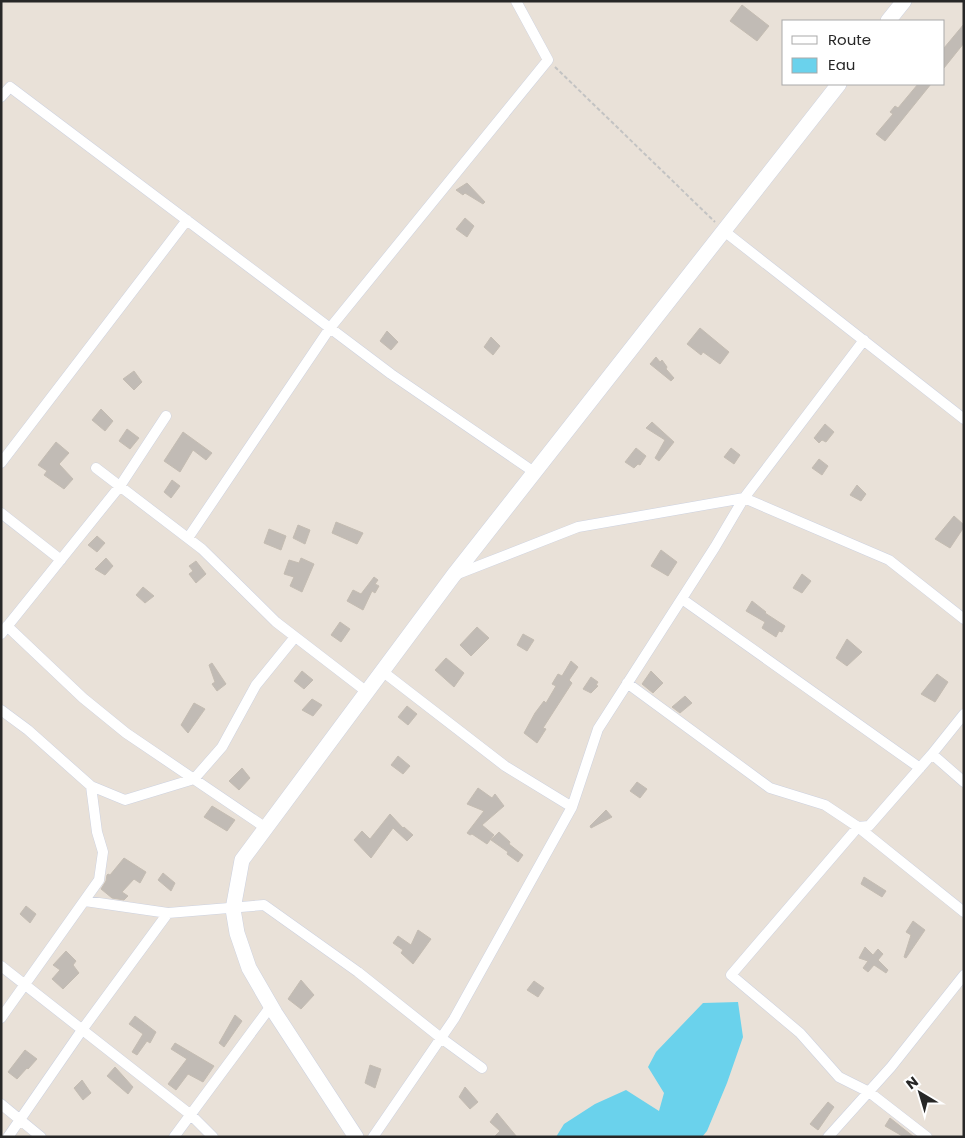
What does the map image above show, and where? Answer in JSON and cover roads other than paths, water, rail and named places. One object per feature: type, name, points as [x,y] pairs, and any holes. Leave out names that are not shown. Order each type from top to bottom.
[{"type":"main road","points":[[889,20],[904,1]]},
{"type":"main road","points":[[356,1137],[271,1006],[249,968],[233,909],[242,860],[453,576],[838,85]]},
{"type":"street","points":[[188,538],[330,328],[548,60],[516,1]]},
{"type":"street","points":[[1,97],[10,86],[391,374],[534,472]]},
{"type":"street","points":[[1,463],[187,220]]},
{"type":"street","points":[[724,231],[964,419]]},
{"type":"street","points":[[373,1137],[454,1019],[572,807],[598,729],[715,548],[744,498],[864,340]]},
{"type":"street","points":[[166,416],[120,486],[4,630],[126,733],[266,828]]},
{"type":"street","points":[[96,468],[202,549],[276,622],[367,692]]},
{"type":"street","points":[[453,576],[578,527],[744,498],[889,560],[964,619]]},
{"type":"street","points":[[1,513],[61,560]]},
{"type":"street","points":[[682,599],[920,768]]},
{"type":"street","points":[[1,710],[28,730],[91,786],[124,800],[194,779],[222,747],[256,685],[295,637]]},
{"type":"street","points":[[382,671],[505,766],[572,807]]},
{"type":"street","points":[[628,683],[770,788],[825,805],[858,827],[964,912]]},
{"type":"street","points":[[926,1137],[869,1092],[839,1077],[800,1033],[731,975],[858,827],[869,826],[964,714]]},
{"type":"street","points":[[932,754],[964,782]]},
{"type":"street","points":[[1,1018],[99,880],[103,852],[97,832],[91,786]]},
{"type":"street","points":[[85,901],[168,913],[264,906],[358,972],[482,1068]]},
{"type":"street","points":[[8,1137],[82,1030],[168,913]]},
{"type":"street","points":[[1,966],[190,1115],[213,1137]]},
{"type":"street","points":[[828,1137],[891,1067],[964,975]]},
{"type":"street","points":[[174,1137],[271,1006]]},
{"type":"street","points":[[1,1104],[41,1137]]},
{"type":"water","points":[[738,1002],[743,1037],[727,1083],[707,1131],[702,1137],[556,1137],[564,1124],[595,1104],[626,1090],[659,1111],[664,1093],[648,1067],[656,1052],[703,1003]]}]
